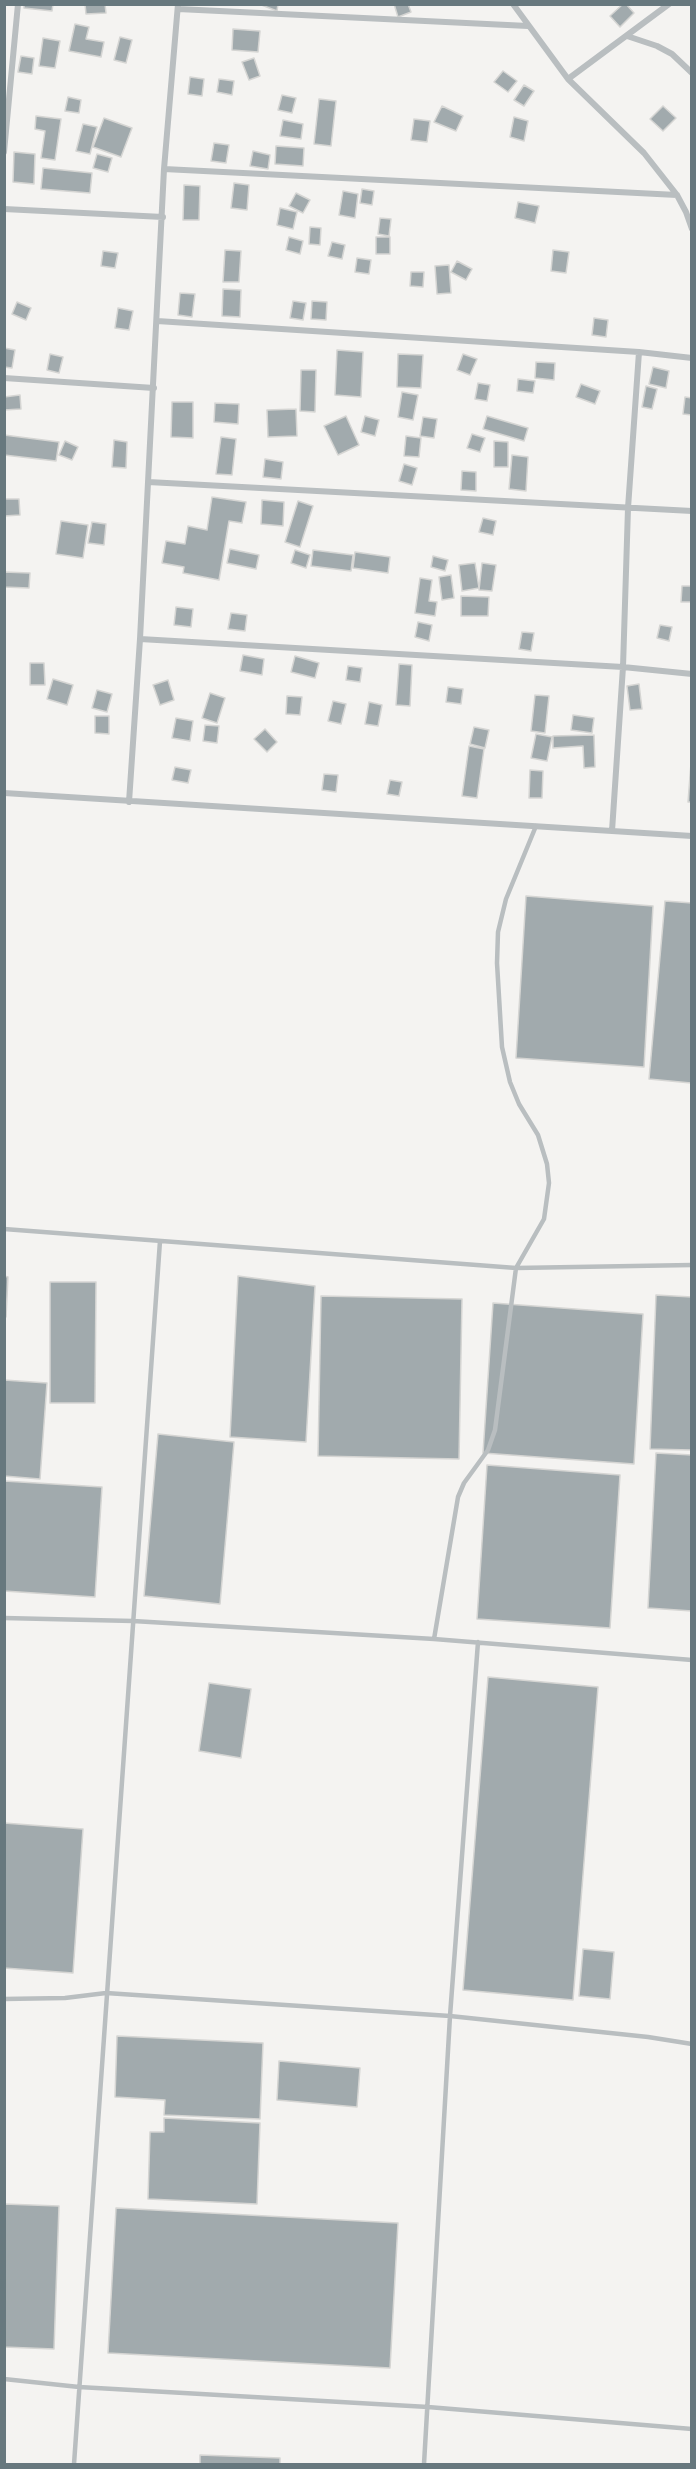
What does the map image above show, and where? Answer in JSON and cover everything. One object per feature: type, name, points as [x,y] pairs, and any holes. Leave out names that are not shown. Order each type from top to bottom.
[{"type":"street","points":[[4,152],[18,4]]},
{"type":"street","points":[[513,4],[568,80],[644,153],[676,195],[686,212],[692,229]]},
{"type":"street","points":[[568,80],[669,4]]},
{"type":"street","points":[[129,802],[154,388],[164,168],[178,7],[528,26]]},
{"type":"street","points":[[627,36],[657,46],[672,54],[692,73]]},
{"type":"street","points":[[164,168],[676,195]]},
{"type":"street","points":[[4,209],[163,217]]},
{"type":"street","points":[[157,321],[639,352],[692,358]]},
{"type":"street","points":[[612,831],[623,667],[628,508],[639,352]]},
{"type":"street","points":[[4,378],[154,388]]},
{"type":"street","points":[[148,483],[692,511]]},
{"type":"street","points":[[140,639],[623,667],[692,674]]},
{"type":"street","points":[[4,793],[692,836]]},
{"type":"lane","points":[[434,1639],[458,1497],[464,1483],[488,1450],[495,1430],[516,1268],[544,1219],[549,1183],[547,1164],[538,1135],[519,1104],[510,1082],[502,1047],[497,963],[498,932],[506,899],[536,826]]},
{"type":"lane","points":[[4,1228],[516,1268],[692,1265]]},
{"type":"lane","points":[[74,2464],[160,1241]]},
{"type":"lane","points":[[4,1617],[133,1621],[434,1639],[692,1660]]},
{"type":"lane","points":[[424,2464],[450,2016],[478,1642]]},
{"type":"lane","points":[[4,2000],[106,1994],[450,2016],[648,2037],[692,2044]]},
{"type":"lane","points":[[4,2379],[79,2387],[428,2407],[692,2429]]},
{"type":"building","points":[[24,4],[53,4],[52,11],[24,8]]},
{"type":"building","points":[[85,4],[105,4],[106,13],[86,14]]},
{"type":"building","points":[[259,4],[278,4],[277,11]]},
{"type":"building","points":[[394,4],[408,4],[411,12],[398,17]]},
{"type":"building","points":[[626,4],[634,13],[620,27],[610,16]]},
{"type":"building","points":[[75,24],[89,27],[86,39],[104,42],[101,57],[69,51]]},
{"type":"building","points":[[233,29],[260,31],[258,52],[232,50]]},
{"type":"building","points":[[120,37],[132,40],[126,63],[114,60]]},
{"type":"building","points":[[43,38],[60,41],[55,68],[39,66]]},
{"type":"building","points":[[21,56],[34,58],[32,74],[18,72]]},
{"type":"building","points":[[254,58],[260,76],[249,80],[242,62]]},
{"type":"building","points":[[503,71],[517,81],[508,92],[494,82]]},
{"type":"building","points":[[190,77],[204,79],[202,96],[188,94]]},
{"type":"building","points":[[219,79],[234,81],[232,95],[217,92]]},
{"type":"building","points":[[524,85],[534,91],[524,106],[514,100]]},
{"type":"building","points":[[282,95],[296,98],[292,113],[278,110]]},
{"type":"building","points":[[68,97],[81,100],[79,113],[65,111]]},
{"type":"building","points":[[319,99],[336,101],[331,146],[314,144]]},
{"type":"building","points":[[442,106],[463,116],[456,131],[434,122]]},
{"type":"building","points":[[663,106],[676,118],[663,131],[650,119]]},
{"type":"building","points":[[36,116],[61,119],[55,160],[41,158],[45,131],[35,129]]},
{"type":"building","points":[[514,117],[528,121],[524,141],[510,137]]},
{"type":"building","points":[[104,118],[132,128],[121,157],[93,147]]},
{"type":"building","points":[[414,119],[430,121],[427,142],[411,140]]},
{"type":"building","points":[[283,120],[303,124],[301,139],[280,136]]},
{"type":"building","points":[[83,124],[97,127],[90,154],[76,151]]},
{"type":"building","points":[[214,143],[229,145],[226,163],[211,161]]},
{"type":"building","points":[[276,146],[304,148],[303,166],[275,164]]},
{"type":"building","points":[[253,151],[270,155],[268,169],[250,166]]},
{"type":"building","points":[[14,152],[35,154],[34,184],[13,182]]},
{"type":"building","points":[[97,154],[112,158],[108,172],[93,168]]},
{"type":"building","points":[[43,168],[92,173],[90,193],[41,189]]},
{"type":"building","points":[[234,183],[249,185],[247,210],[231,208]]},
{"type":"building","points":[[184,185],[200,186],[199,220],[183,220]]},
{"type":"building","points":[[362,189],[374,191],[372,205],[360,203]]},
{"type":"building","points":[[343,191],[358,194],[355,218],[339,215]]},
{"type":"building","points":[[296,193],[310,200],[303,213],[289,206]]},
{"type":"building","points":[[518,202],[539,206],[535,223],[515,218]]},
{"type":"building","points":[[280,208],[297,212],[293,229],[277,225]]},
{"type":"building","points":[[380,218],[391,219],[389,236],[378,234]]},
{"type":"building","points":[[310,227],[321,228],[320,245],[309,244]]},
{"type":"building","points":[[289,237],[303,241],[300,254],[286,250]]},
{"type":"building","points":[[376,237],[390,237],[390,254],[376,254]]},
{"type":"building","points":[[332,242],[345,245],[342,259],[328,256]]},
{"type":"building","points":[[225,250],[241,251],[239,282],[223,282]]},
{"type":"building","points":[[553,250],[569,252],[566,273],[551,271]]},
{"type":"building","points":[[103,251],[118,253],[115,268],[101,266]]},
{"type":"building","points":[[357,258],[371,260],[369,274],[355,272]]},
{"type":"building","points":[[457,261],[472,269],[466,280],[451,272]]},
{"type":"building","points":[[449,265],[451,293],[437,294],[435,266]]},
{"type":"building","points":[[411,272],[424,272],[423,287],[410,286]]},
{"type":"building","points":[[223,289],[241,290],[240,317],[222,316]]},
{"type":"building","points":[[180,293],[195,294],[192,317],[178,315]]},
{"type":"building","points":[[293,301],[306,303],[303,320],[290,318]]},
{"type":"building","points":[[312,301],[327,302],[326,320],[311,319]]},
{"type":"building","points":[[17,302],[31,308],[26,320],[12,314]]},
{"type":"building","points":[[118,308],[133,311],[129,330],[115,328]]},
{"type":"building","points":[[594,318],[608,320],[606,337],[592,335]]},
{"type":"building","points":[[4,348],[15,350],[12,368],[4,367]]},
{"type":"building","points":[[337,350],[363,352],[361,397],[335,395]]},
{"type":"building","points":[[50,354],[63,357],[59,373],[47,370]]},
{"type":"building","points":[[398,354],[423,355],[421,388],[397,387]]},
{"type":"building","points":[[463,354],[477,359],[470,375],[457,370]]},
{"type":"building","points":[[536,362],[555,363],[554,380],[535,378]]},
{"type":"building","points":[[653,367],[669,371],[666,388],[649,384]]},
{"type":"building","points":[[301,370],[316,370],[315,412],[300,411]]},
{"type":"building","points":[[518,379],[535,381],[533,393],[517,391]]},
{"type":"building","points":[[478,383],[490,385],[487,401],[475,399]]},
{"type":"building","points":[[581,384],[600,391],[595,404],[576,397]]},
{"type":"building","points":[[646,386],[657,389],[652,409],[642,407]]},
{"type":"building","points":[[402,392],[418,395],[413,420],[398,417]]},
{"type":"building","points":[[20,395],[21,409],[4,410],[4,397]]},
{"type":"building","points":[[685,397],[692,398],[692,415],[683,414]]},
{"type":"building","points":[[172,402],[193,402],[193,438],[171,437]]},
{"type":"building","points":[[215,403],[239,404],[238,424],[214,422]]},
{"type":"building","points":[[296,409],[297,436],[268,437],[267,410]]},
{"type":"building","points":[[346,416],[359,445],[338,455],[324,426]]},
{"type":"building","points":[[365,416],[379,420],[375,436],[361,432]]},
{"type":"building","points":[[487,416],[528,428],[524,441],[483,429]]},
{"type":"building","points":[[423,417],[437,419],[434,438],[420,436]]},
{"type":"building","points":[[472,434],[485,438],[480,452],[467,448]]},
{"type":"building","points":[[4,435],[59,442],[56,461],[4,455]]},
{"type":"building","points":[[406,436],[421,438],[419,457],[404,456]]},
{"type":"building","points":[[221,437],[236,439],[232,475],[216,474]]},
{"type":"building","points":[[114,440],[127,442],[126,468],[112,467]]},
{"type":"building","points":[[65,441],[78,447],[72,460],[59,455]]},
{"type":"building","points":[[494,441],[508,442],[508,467],[494,467]]},
{"type":"building","points":[[512,455],[528,457],[526,491],[509,489]]},
{"type":"building","points":[[265,459],[283,462],[281,479],[263,477]]},
{"type":"building","points":[[404,464],[417,468],[412,485],[399,481]]},
{"type":"building","points":[[462,471],[476,472],[476,491],[461,490]]},
{"type":"building","points":[[212,497],[246,502],[242,523],[229,521],[219,580],[183,573],[184,567],[162,563],[166,541],[185,544],[188,526],[207,530]]},
{"type":"building","points":[[4,499],[19,499],[20,515],[4,516]]},
{"type":"building","points":[[262,500],[284,502],[283,526],[261,524]]},
{"type":"building","points":[[298,501],[313,506],[300,547],[285,542]]},
{"type":"building","points":[[483,518],[496,521],[493,535],[479,532]]},
{"type":"building","points":[[61,521],[88,525],[83,558],[56,554]]},
{"type":"building","points":[[92,522],[106,524],[104,545],[88,543]]},
{"type":"building","points":[[230,549],[259,555],[256,569],[227,563]]},
{"type":"building","points":[[295,550],[310,555],[306,568],[291,563]]},
{"type":"building","points":[[313,550],[353,555],[351,571],[311,566]]},
{"type":"building","points":[[355,552],[390,557],[388,573],[353,568]]},
{"type":"building","points":[[433,556],[448,560],[445,571],[431,567]]},
{"type":"building","points":[[475,563],[479,588],[462,591],[459,565]]},
{"type":"building","points":[[482,563],[496,565],[492,591],[479,590]]},
{"type":"building","points":[[4,572],[30,573],[29,588],[4,587]]},
{"type":"building","points":[[451,575],[454,598],[442,600],[439,577]]},
{"type":"building","points":[[420,578],[432,580],[429,601],[437,602],[435,616],[415,613]]},
{"type":"building","points":[[682,586],[692,586],[692,602],[681,602]]},
{"type":"building","points":[[461,596],[489,597],[488,616],[461,616]]},
{"type":"building","points":[[176,607],[193,609],[191,627],[174,625]]},
{"type":"building","points":[[231,613],[247,615],[245,631],[228,629]]},
{"type":"building","points":[[418,622],[432,625],[429,641],[415,637]]},
{"type":"building","points":[[660,625],[672,627],[669,641],[657,638]]},
{"type":"building","points":[[522,632],[534,633],[531,651],[519,649]]},
{"type":"building","points":[[243,655],[264,659],[262,675],[240,671]]},
{"type":"building","points":[[295,656],[319,663],[315,678],[291,672]]},
{"type":"building","points":[[30,663],[44,663],[45,685],[30,685]]},
{"type":"building","points":[[399,664],[412,665],[410,706],[396,705]]},
{"type":"building","points":[[348,666],[362,668],[360,682],[346,680]]},
{"type":"building","points":[[53,679],[73,685],[67,705],[47,699]]},
{"type":"building","points":[[168,680],[174,700],[160,705],[153,685]]},
{"type":"building","points":[[639,684],[642,709],[630,710],[627,686]]},
{"type":"building","points":[[448,687],[463,689],[461,704],[446,702]]},
{"type":"building","points":[[97,690],[112,694],[107,712],[92,708]]},
{"type":"building","points":[[210,693],[225,698],[217,723],[202,718]]},
{"type":"building","points":[[535,695],[549,696],[545,733],[531,731]]},
{"type":"building","points":[[287,696],[302,697],[300,715],[286,714]]},
{"type":"building","points":[[333,701],[346,704],[341,724],[328,721]]},
{"type":"building","points":[[369,702],[382,705],[378,726],[365,724]]},
{"type":"building","points":[[573,715],[594,718],[592,733],[571,730]]},
{"type":"building","points":[[95,716],[109,716],[109,734],[95,733]]},
{"type":"building","points":[[176,718],[193,721],[190,741],[172,738]]},
{"type":"building","points":[[205,725],[219,726],[217,743],[203,741]]},
{"type":"building","points":[[474,727],[489,730],[485,748],[470,744]]},
{"type":"building","points":[[265,729],[277,742],[267,752],[254,739]]},
{"type":"building","points":[[536,734],[552,737],[547,761],[531,758]]},
{"type":"building","points":[[594,735],[595,767],[584,768],[583,746],[553,748],[553,736]]},
{"type":"building","points":[[469,746],[484,749],[477,798],[462,796]]},
{"type":"building","points":[[692,750],[692,802],[688,802]]},
{"type":"building","points":[[175,767],[191,770],[188,783],[172,780]]},
{"type":"building","points":[[530,770],[543,771],[542,798],[529,798]]},
{"type":"building","points":[[324,774],[338,775],[336,792],[322,790]]},
{"type":"building","points":[[390,780],[402,782],[399,796],[387,794]]},
{"type":"building","points":[[526,896],[653,906],[644,1067],[516,1058]]},
{"type":"building","points":[[665,901],[692,903],[691,1083],[649,1079]]},
{"type":"building","points":[[4,1276],[8,1277],[6,1317],[4,1317]]},
{"type":"building","points":[[238,1276],[315,1286],[306,1442],[230,1437]]},
{"type":"building","points":[[50,1282],[96,1282],[95,1403],[50,1403]]},
{"type":"building","points":[[656,1295],[692,1297],[692,1450],[650,1449]]},
{"type":"building","points":[[321,1296],[462,1299],[459,1459],[318,1456]]},
{"type":"building","points":[[493,1303],[643,1314],[634,1464],[483,1453]]},
{"type":"building","points":[[4,1380],[47,1383],[40,1479],[4,1476]]},
{"type":"building","points":[[158,1434],[234,1442],[220,1604],[144,1596]]},
{"type":"building","points":[[656,1453],[692,1455],[692,1611],[648,1608]]},
{"type":"building","points":[[487,1465],[620,1475],[610,1628],[477,1619]]},
{"type":"building","points":[[4,1481],[102,1487],[95,1597],[4,1591]]},
{"type":"building","points":[[488,1677],[598,1687],[573,2000],[463,1990]]},
{"type":"building","points":[[209,1683],[251,1689],[241,1758],[199,1751]]},
{"type":"building","points":[[4,1823],[83,1829],[73,1973],[4,1968]]},
{"type":"building","points":[[583,1949],[614,1952],[610,1999],[579,1996]]},
{"type":"building","points":[[117,2036],[263,2043],[260,2119],[164,2115],[165,2100],[115,2097]]},
{"type":"building","points":[[279,2061],[360,2068],[357,2107],[277,2100]]},
{"type":"building","points":[[164,2118],[260,2123],[257,2204],[148,2199],[150,2132],[164,2132]]},
{"type":"building","points":[[4,2204],[59,2206],[54,2349],[4,2347]]},
{"type":"building","points":[[116,2208],[398,2223],[390,2368],[108,2353]]},
{"type":"building","points":[[200,2455],[280,2458],[280,2464],[200,2464]]}]
